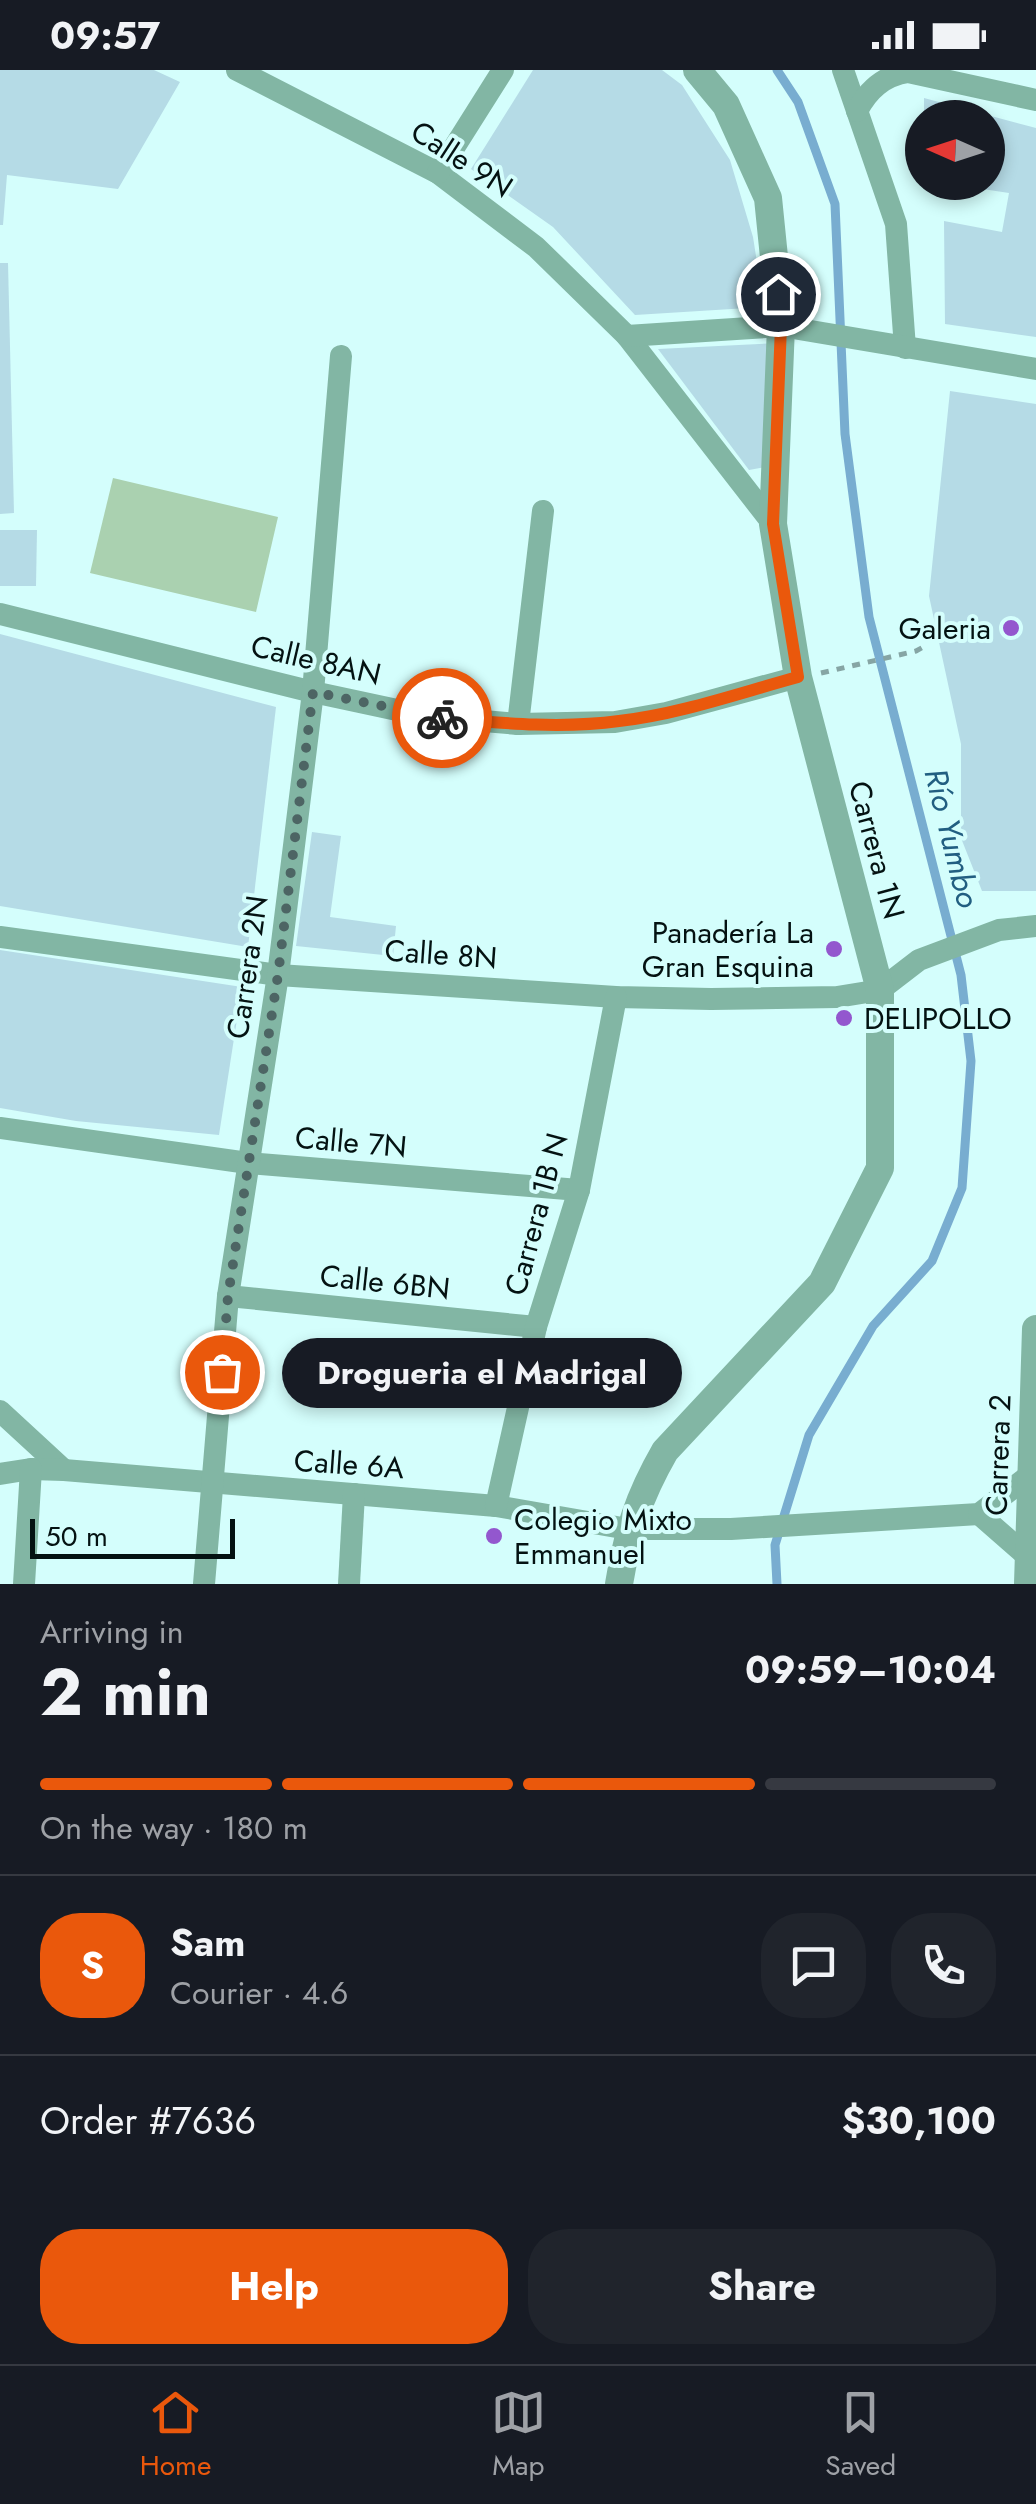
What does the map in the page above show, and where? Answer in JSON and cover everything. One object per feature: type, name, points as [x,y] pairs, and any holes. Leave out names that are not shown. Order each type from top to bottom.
[{"type":"street","name":"Calle 9N","points":[[237,70],[438,172],[536,247],[627,336],[773,524]]},
{"type":"street","points":[[438,172],[504,70]]},
{"type":"street","name":"Carrera 1N","points":[[619,1584],[628,1528],[665,1451],[822,1284],[880,1168],[880,990],[798,677],[773,524],[793,329],[768,198],[726,105],[697,70]]},
{"type":"street","points":[[843,70],[896,224],[894,345]]},
{"type":"street","points":[[857,112],[867,92],[894,74],[908,72],[1036,100]]},
{"type":"street","points":[[627,336],[793,329],[1036,369]]},
{"type":"street","name":"Carrera 2N","points":[[204,1584],[228,1296],[278,975],[313,692],[341,356]]},
{"type":"street","points":[[518,724],[543,511]]},
{"type":"street","name":"Calle 8AN","points":[[0,614],[426,716],[518,724],[632,719],[798,677]]},
{"type":"street","points":[[880,990],[920,960],[999,930],[1036,926]]},
{"type":"street","name":"Calle 8N","points":[[0,938],[278,975],[616,996],[819,997],[880,990]]},
{"type":"street","name":"Carrera 1B N","points":[[496,1506],[536,1326],[579,1190],[616,996]]},
{"type":"street","name":"Calle 7N","points":[[0,1128],[248,1164],[579,1190]]},
{"type":"street","name":"Calle 6BN","points":[[228,1296],[536,1326]]},
{"type":"street","name":"Carrera 2","points":[[1028,1571],[1036,1329]]},
{"type":"street","points":[[0,1411],[64,1470]]},
{"type":"street","points":[[24,1584],[31,1469]]},
{"type":"street","name":"Calle 6A","points":[[0,1474],[31,1469],[64,1470],[496,1506],[628,1528],[731,1530],[980,1514]]},
{"type":"street","points":[[1028,1571],[980,1514],[1030,1475]]},
{"type":"street","points":[[349,1584],[354,1494]]},
{"type":"path","points":[[830,671],[927,645]]},
{"type":"green space","points":[[113,478],[278,517],[256,612],[90,573]]},
{"type":"building","points":[[0,70],[154,70],[180,82],[118,189],[7,175],[0,225]]},
{"type":"building","points":[[533,70],[662,70],[682,85],[730,160],[753,237],[764,307],[635,315],[553,227],[471,169]]},
{"type":"building","points":[[1005,120],[1036,128],[1036,337],[945,324],[944,221],[1002,232],[1009,193],[1005,192]]},
{"type":"building","points":[[0,263],[8,263],[14,513],[0,514]]},
{"type":"building","points":[[778,343],[770,466],[749,470],[658,349]]},
{"type":"building","points":[[950,391],[1036,404],[1036,891],[982,891],[961,838],[961,744],[929,596]]},
{"type":"building","points":[[0,530],[37,530],[36,586],[0,586]]},
{"type":"building","points":[[0,634],[276,707],[248,947],[0,906]]},
{"type":"building","points":[[312,832],[341,836],[330,917],[396,926],[393,956],[296,946]]},
{"type":"building","points":[[0,950],[242,987],[219,1135],[76,1121],[0,1108]]},
{"type":"waterway","name":"Río Yumbo","points":[[777,70],[798,102],[835,204],[845,434],[869,617],[961,975],[971,1061],[962,1188],[932,1261],[873,1326],[809,1435],[775,1545],[777,1584]]},
{"type":"way so far","points":[[222,1372],[228,1296],[278,975],[313,692],[442,718]]},
{"type":"place","name":"Galeria","points":[[1011,628]]},
{"type":"place","name":"Panadería La Gran Esquina","points":[[834,949]]},
{"type":"place","name":"DELIPOLLO","points":[[844,1018]]},
{"type":"place","name":"Drogueria el Madrigal","points":[[222,1372]]},
{"type":"place","name":"Colegio Mixto Emmanuel","points":[[494,1536]]},
{"type":"route","points":[[442,718],[518,724],[616,722],[666,713],[798,677],[773,524],[781,326],[778,294]]}]
